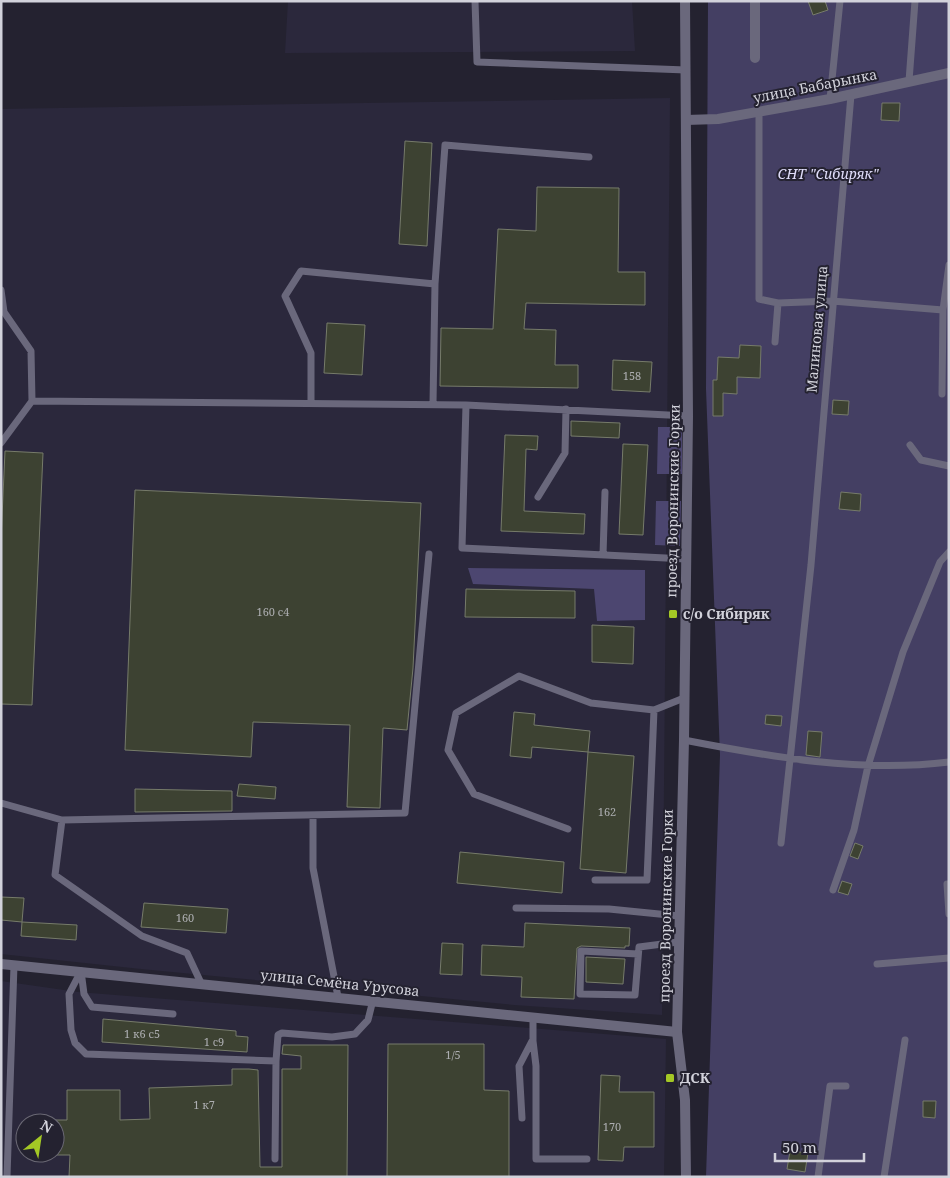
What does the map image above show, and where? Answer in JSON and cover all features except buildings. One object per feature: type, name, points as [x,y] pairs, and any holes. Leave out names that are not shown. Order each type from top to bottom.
[{"type":"street","name":"проезд Воронинские Горки","points":[[677,1032],[684,740],[688,416],[685,1]]},
{"type":"street","points":[[755,1],[755,58]]},
{"type":"street","name":"улица Бабарынка","points":[[686,120],[718,119],[759,112],[850,95],[949,73]]},
{"type":"street","name":"улица Семёна Урусова","points":[[1,964],[677,1032]]},
{"type":"street","points":[[677,1032],[685,1100],[686,1177]]},
{"type":"lane","points":[[475,1],[477,62],[686,70]]},
{"type":"lane","points":[[830,99],[840,1]]},
{"type":"lane","points":[[908,81],[915,1]]},
{"type":"lane","name":"Малиновая улица","points":[[781,843],[810,565],[850,95]]},
{"type":"lane","points":[[759,112],[759,299],[778,303],[832,301],[943,310]]},
{"type":"lane","points":[[434,404],[435,284],[445,146],[589,157]]},
{"type":"lane","points":[[942,394],[943,310],[949,265]]},
{"type":"lane","points":[[311,403],[311,353],[285,296],[301,271],[435,284]]},
{"type":"lane","points":[[1,290],[4,312],[31,351],[32,401],[1,443]]},
{"type":"lane","points":[[775,342],[778,303]]},
{"type":"lane","points":[[32,401],[466,404],[688,416]]},
{"type":"lane","points":[[466,404],[462,548],[686,559]]},
{"type":"lane","points":[[538,497],[565,452],[566,409]]},
{"type":"lane","points":[[910,445],[922,460],[949,466]]},
{"type":"lane","points":[[603,555],[605,492]]},
{"type":"lane","points":[[833,890],[854,830],[868,766],[903,652],[940,562],[949,552]]},
{"type":"lane","points":[[1,803],[62,820],[405,813],[430,554]]},
{"type":"lane","points":[[568,829],[474,794],[448,750],[456,713],[519,676],[590,703],[654,710],[684,698]]},
{"type":"lane","points":[[595,880],[647,880],[654,710]]},
{"type":"lane","points":[[684,740],[791,759],[868,766],[922,766],[949,762]]},
{"type":"lane","points":[[313,815],[313,868],[338,997]]},
{"type":"lane","points":[[62,820],[55,875],[142,936],[188,954],[200,983]]},
{"type":"lane","points":[[947,884],[949,914]]},
{"type":"lane","points":[[516,908],[609,910],[679,916]]},
{"type":"lane","points":[[638,954],[582,951],[580,994],[635,995],[639,947],[678,942]]},
{"type":"lane","points":[[877,964],[949,958]]},
{"type":"lane","points":[[7,1177],[14,965]]},
{"type":"lane","points":[[81,971],[84,994],[92,1007],[173,1014]]},
{"type":"lane","points":[[81,971],[69,994],[71,1030],[75,1043],[86,1054],[276,1061]]},
{"type":"lane","points":[[275,1160],[278,1035],[332,1037],[355,1034],[368,1020],[373,1000]]},
{"type":"lane","points":[[533,1017],[536,1066],[536,1159],[587,1159]]},
{"type":"lane","points":[[884,1177],[905,1040]]},
{"type":"lane","points":[[522,1118],[519,1066],[533,1041]]},
{"type":"lane","points":[[818,1177],[830,1086],[846,1086]]},
{"type":"shaded area","points":[[288,1],[632,1],[635,51],[285,53]]},
{"type":"shaded area","points":[[670,98],[662,1015],[514,1005],[1,954],[1,109]]},
{"type":"shaded area","points":[[658,427],[682,427],[682,474],[657,474]]},
{"type":"shaded area","points":[[656,501],[681,501],[680,546],[655,545]]},
{"type":"shaded area","points":[[468,568],[645,570],[645,620],[597,621],[594,589],[473,584]]},
{"type":"shaded area","points":[[1,981],[78,992],[666,1039],[664,1177],[1,1177]]},
{"type":"green space","name":"СНТ \"Сибиряк\"","points":[[708,1],[949,1],[949,1177],[706,1177],[720,755],[706,389]]},
{"type":"place","name":"с/о Сибиряк","points":[[673,614]]},
{"type":"place","name":"ДСК","points":[[670,1078]]}]
